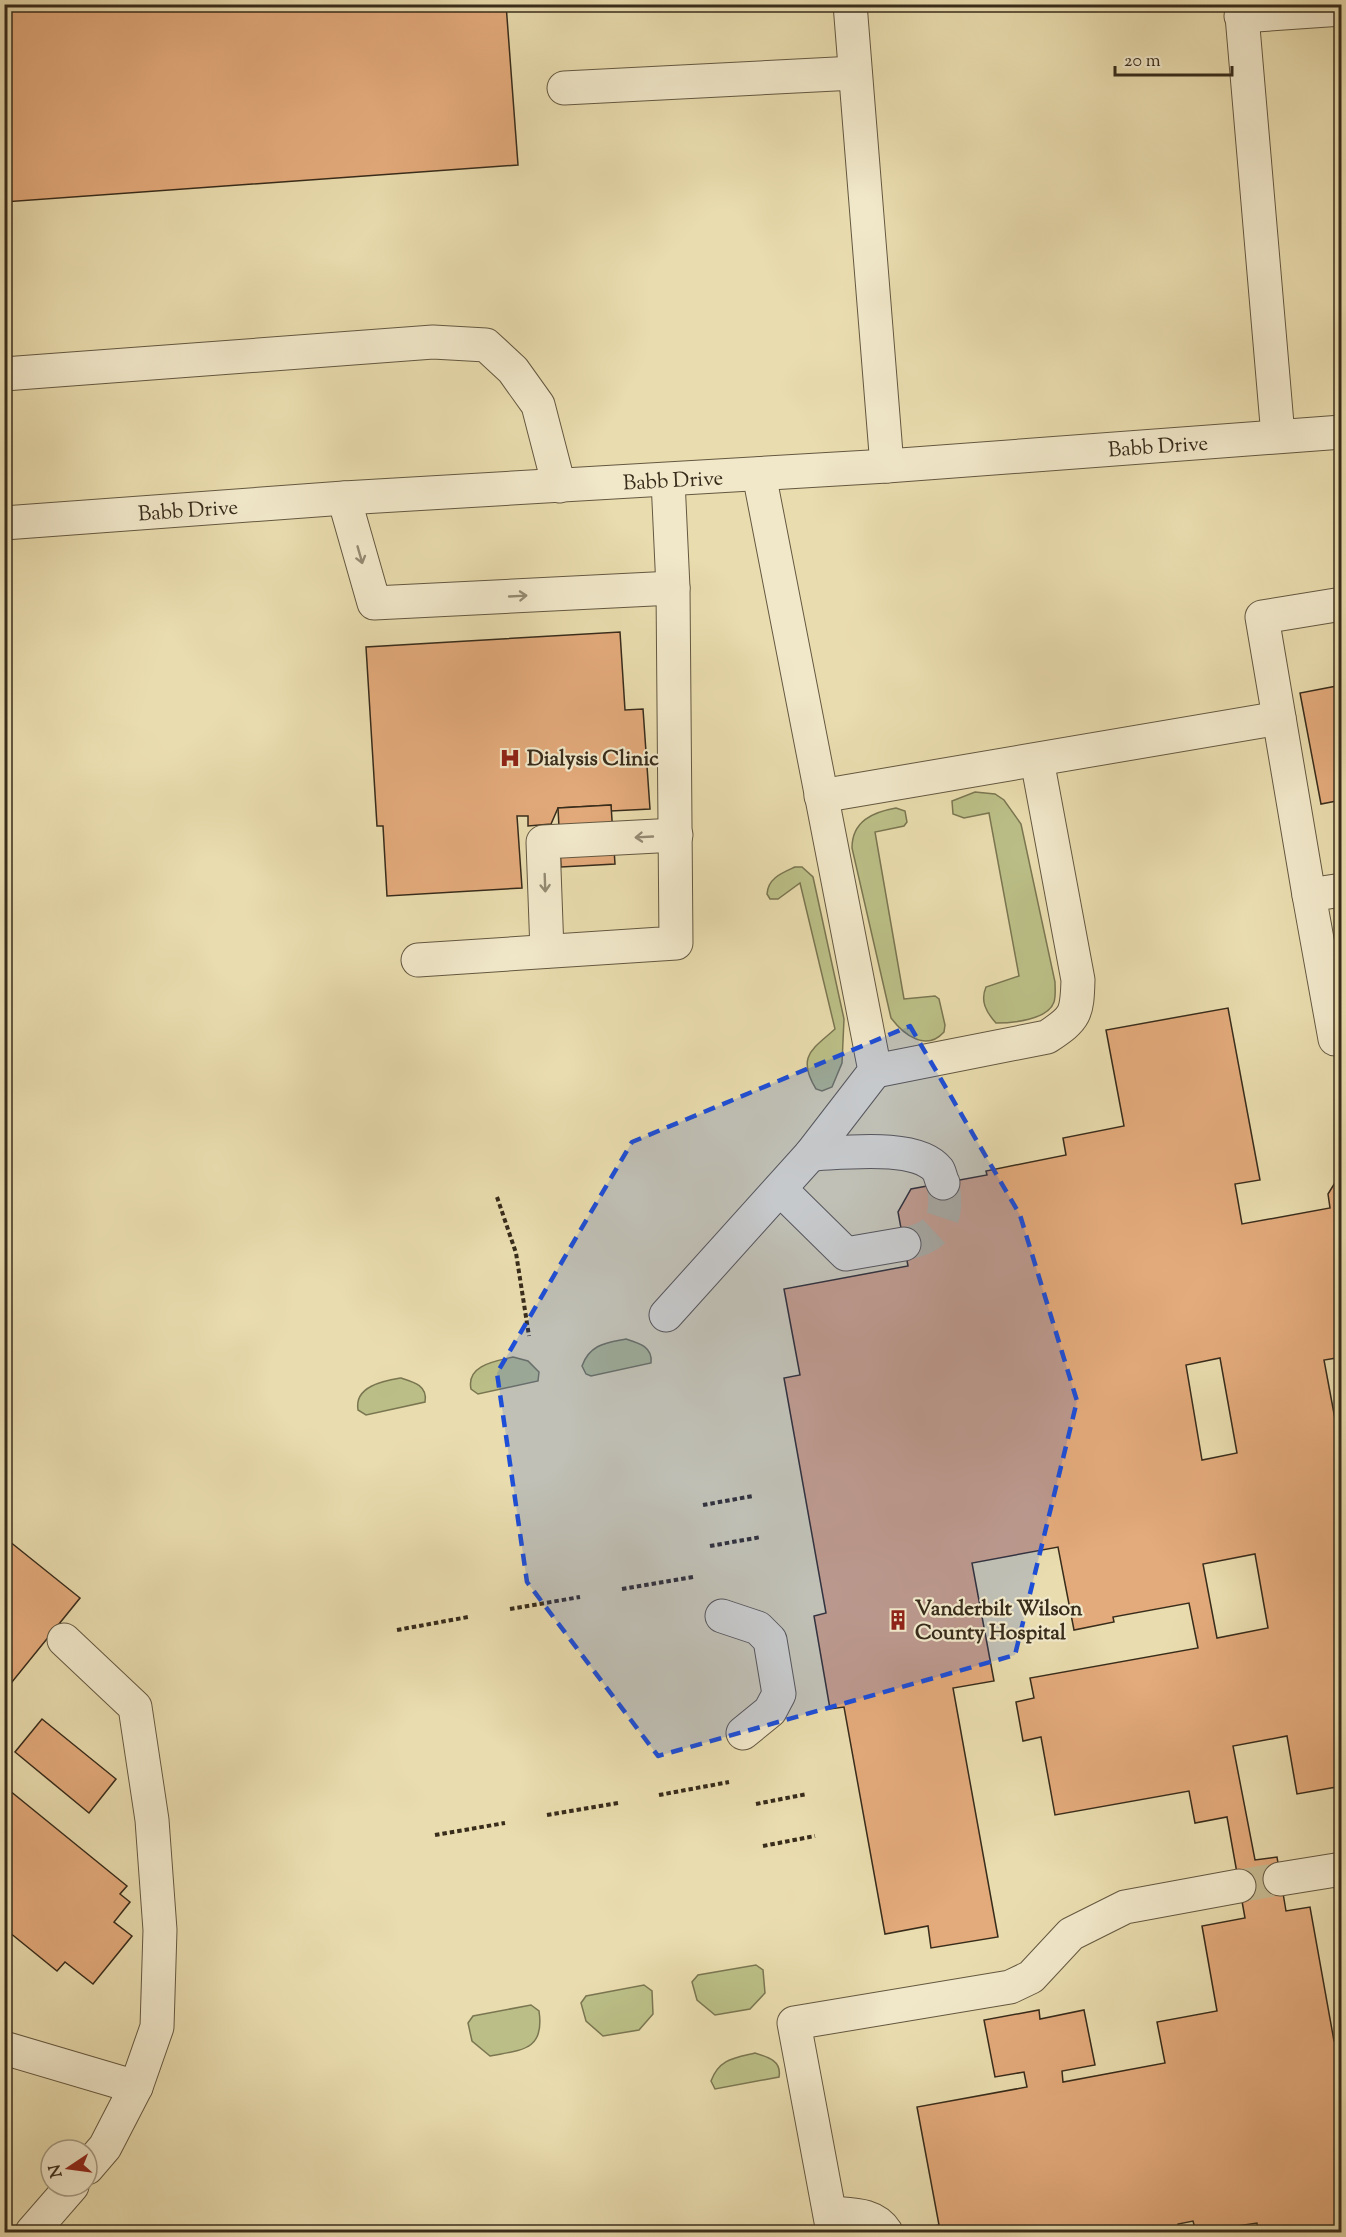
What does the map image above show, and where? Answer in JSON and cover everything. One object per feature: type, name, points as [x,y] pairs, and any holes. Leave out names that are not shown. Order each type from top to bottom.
[{"type":"street","points":[[850,4],[887,466]]},
{"type":"street","points":[[1278,436],[1241,10],[1341,9]]},
{"type":"street","points":[[564,88],[855,73]]},
{"type":"street","points":[[4,374],[433,342],[486,345],[513,370],[538,405],[559,486]]},
{"type":"street","name":"Babb Drive","points":[[4,523],[344,498],[887,466],[1341,432]]},
{"type":"street","points":[[759,474],[875,1071]]},
{"type":"street","points":[[418,960],[676,943],[673,588],[668,480]]},
{"type":"street","points":[[344,498],[374,603],[673,588]]},
{"type":"street","points":[[1341,604],[1262,617],[1335,1039],[1341,1038]]},
{"type":"street","points":[[820,796],[1279,718]]},
{"type":"street","points":[[666,1315],[811,1154],[875,1071],[1047,1037],[1069,1023],[1077,1010],[1078,980],[1037,760]]},
{"type":"street","points":[[548,951],[543,842],[676,835]]},
{"type":"street","points":[[1309,895],[1341,890]]},
{"type":"street","points":[[811,1154],[901,1153],[920,1158],[938,1170],[943,1183]]},
{"type":"street","points":[[780,1188],[846,1254],[904,1244]]},
{"type":"street","points":[[722,1616],[758,1628],[770,1640],[772,1650],[779,1694],[770,1711],[743,1733]]},
{"type":"street","points":[[63,1640],[135,1707],[152,1820],[160,1930],[158,2027],[136,2087],[105,2147],[99,2154]]},
{"type":"street","points":[[1280,1879],[1341,1869]]},
{"type":"street","points":[[886,2232],[881,2224],[866,2217],[832,2223],[794,2023],[1010,1987],[1031,1977],[1071,1934],[1125,1907],[1239,1886]]},
{"type":"street","points":[[4,2048],[136,2087]]},
{"type":"street","points":[[32,2232],[62,2198]]},
{"type":"path","points":[[497,1197],[516,1253],[529,1336]]},
{"type":"path","points":[[703,1505],[753,1496]]},
{"type":"path","points":[[710,1546],[760,1537]]},
{"type":"path","points":[[622,1589],[693,1577]]},
{"type":"path","points":[[510,1609],[580,1597]]},
{"type":"path","points":[[397,1630],[468,1617]]},
{"type":"path","points":[[658,1795],[729,1782]]},
{"type":"path","points":[[756,1804],[807,1794]]},
{"type":"path","points":[[547,1815],[618,1803]]},
{"type":"path","points":[[435,1835],[505,1823]]},
{"type":"path","points":[[763,1846],[815,1836]]},
{"type":"highlighted area","points":[[910,1026],[1020,1215],[1077,1401],[1015,1655],[658,1756],[527,1582],[497,1373],[632,1142]]},
{"type":"green space","points":[[975,792],[995,794],[1004,800],[1021,824],[1055,982],[1054,1002],[1045,1013],[1037,1017],[996,1023],[989,1015],[984,1002],[986,987],[1019,976],[989,813],[964,818],[953,814],[952,801]]},
{"type":"green space","points":[[896,808],[905,811],[907,822],[904,826],[875,832],[904,999],[935,996],[939,999],[945,1025],[944,1032],[930,1041],[916,1039],[909,1035],[891,1018],[852,848],[856,831],[865,819],[879,812]]},
{"type":"green space","points":[[795,867],[802,867],[813,877],[844,1019],[842,1063],[832,1087],[822,1091],[816,1089],[810,1078],[807,1061],[814,1048],[835,1029],[800,883],[778,899],[770,899],[767,894],[773,880]]},
{"type":"green space","points":[[626,1339],[647,1349],[651,1363],[591,1376],[586,1374],[582,1366],[589,1353],[605,1344]]},
{"type":"green space","points":[[513,1357],[528,1361],[539,1372],[538,1381],[478,1394],[471,1389],[473,1374],[478,1369]]},
{"type":"green space","points":[[401,1378],[422,1388],[425,1402],[366,1415],[358,1410],[358,1402],[365,1390],[379,1383]]},
{"type":"green space","points":[[756,1965],[763,1970],[765,1993],[750,2009],[715,2015],[697,2000],[692,1982],[698,1975]]},
{"type":"green space","points":[[644,1985],[652,1991],[653,2014],[639,2030],[603,2036],[586,2021],[581,2003],[586,1996]]},
{"type":"green space","points":[[531,2005],[539,2011],[540,2024],[538,2034],[528,2046],[521,2050],[490,2056],[472,2041],[468,2023],[473,2016]]},
{"type":"green space","points":[[755,2053],[776,2063],[779,2077],[715,2089],[711,2081],[718,2068],[734,2058]]},
{"type":"building","points":[[4,4],[506,4],[518,165],[4,202]]},
{"type":"building","name":"Dialysis Clinic","points":[[620,632],[625,710],[643,709],[650,809],[611,811],[611,805],[558,808],[551,824],[528,826],[528,816],[517,816],[522,888],[387,896],[383,826],[377,826],[366,647]]},
{"type":"building","points":[[1342,685],[1342,800],[1321,804],[1300,693]]},
{"type":"building","points":[[611,805],[615,864],[561,867],[558,808]]},
{"type":"building","name":"Vanderbilt Wilson County Hospital","points":[[1228,1008],[1260,1180],[1235,1184],[1242,1224],[1330,1208],[1328,1194],[1336,1181],[1342,1185],[1342,1357],[1324,1360],[1338,1435],[1342,1434],[1342,1786],[1297,1794],[1287,1736],[1233,1746],[1255,1860],[1277,1857],[1286,1911],[1310,1907],[1334,2041],[1342,2040],[1342,2232],[1258,2232],[1257,2223],[1196,2232],[1193,2221],[1178,2224],[1179,2232],[924,2232],[923,2228],[939,2225],[917,2107],[1027,2087],[1024,2072],[995,2077],[984,2020],[1039,2010],[1040,2019],[1084,2010],[1095,2065],[1062,2071],[1063,2082],[1165,2063],[1157,2022],[1217,2011],[1202,1926],[1245,1918],[1227,1817],[1195,1823],[1189,1791],[1055,1815],[1041,1737],[1023,1741],[1016,1702],[1034,1698],[1030,1678],[1198,1648],[1189,1603],[1113,1617],[1114,1622],[1074,1630],[1058,1547],[972,1563],[994,1681],[953,1688],[998,1937],[931,1948],[928,1926],[885,1934],[844,1707],[830,1709],[814,1616],[826,1613],[784,1378],[800,1375],[784,1289],[908,1266],[898,1212],[911,1189],[987,1175],[986,1171],[1066,1155],[1063,1138],[1124,1126],[1106,1030]],"holes":[[[1220,1358],[1237,1453],[1202,1460],[1186,1365]],[[1255,1554],[1268,1628],[1217,1638],[1203,1564]]]},
{"type":"building","points":[[4,1537],[80,1598],[12,1682],[4,1675]]},
{"type":"building","points":[[42,1719],[116,1779],[89,1813],[15,1752]]},
{"type":"building","points":[[4,1786],[127,1886],[120,1894],[130,1902],[114,1922],[132,1936],[93,1984],[65,1962],[57,1971],[4,1928]]},
{"type":"tunnel","points":[[904,1244],[927,1237],[940,1224],[945,1207],[943,1183]]},
{"type":"tunnel","points":[[1239,1886],[1280,1879]]},
{"type":"place","name":"Dialysis Clinic","points":[[510,758]]},
{"type":"place","name":"Vanderbilt Wilson County Hospital","points":[[898,1620]]}]
